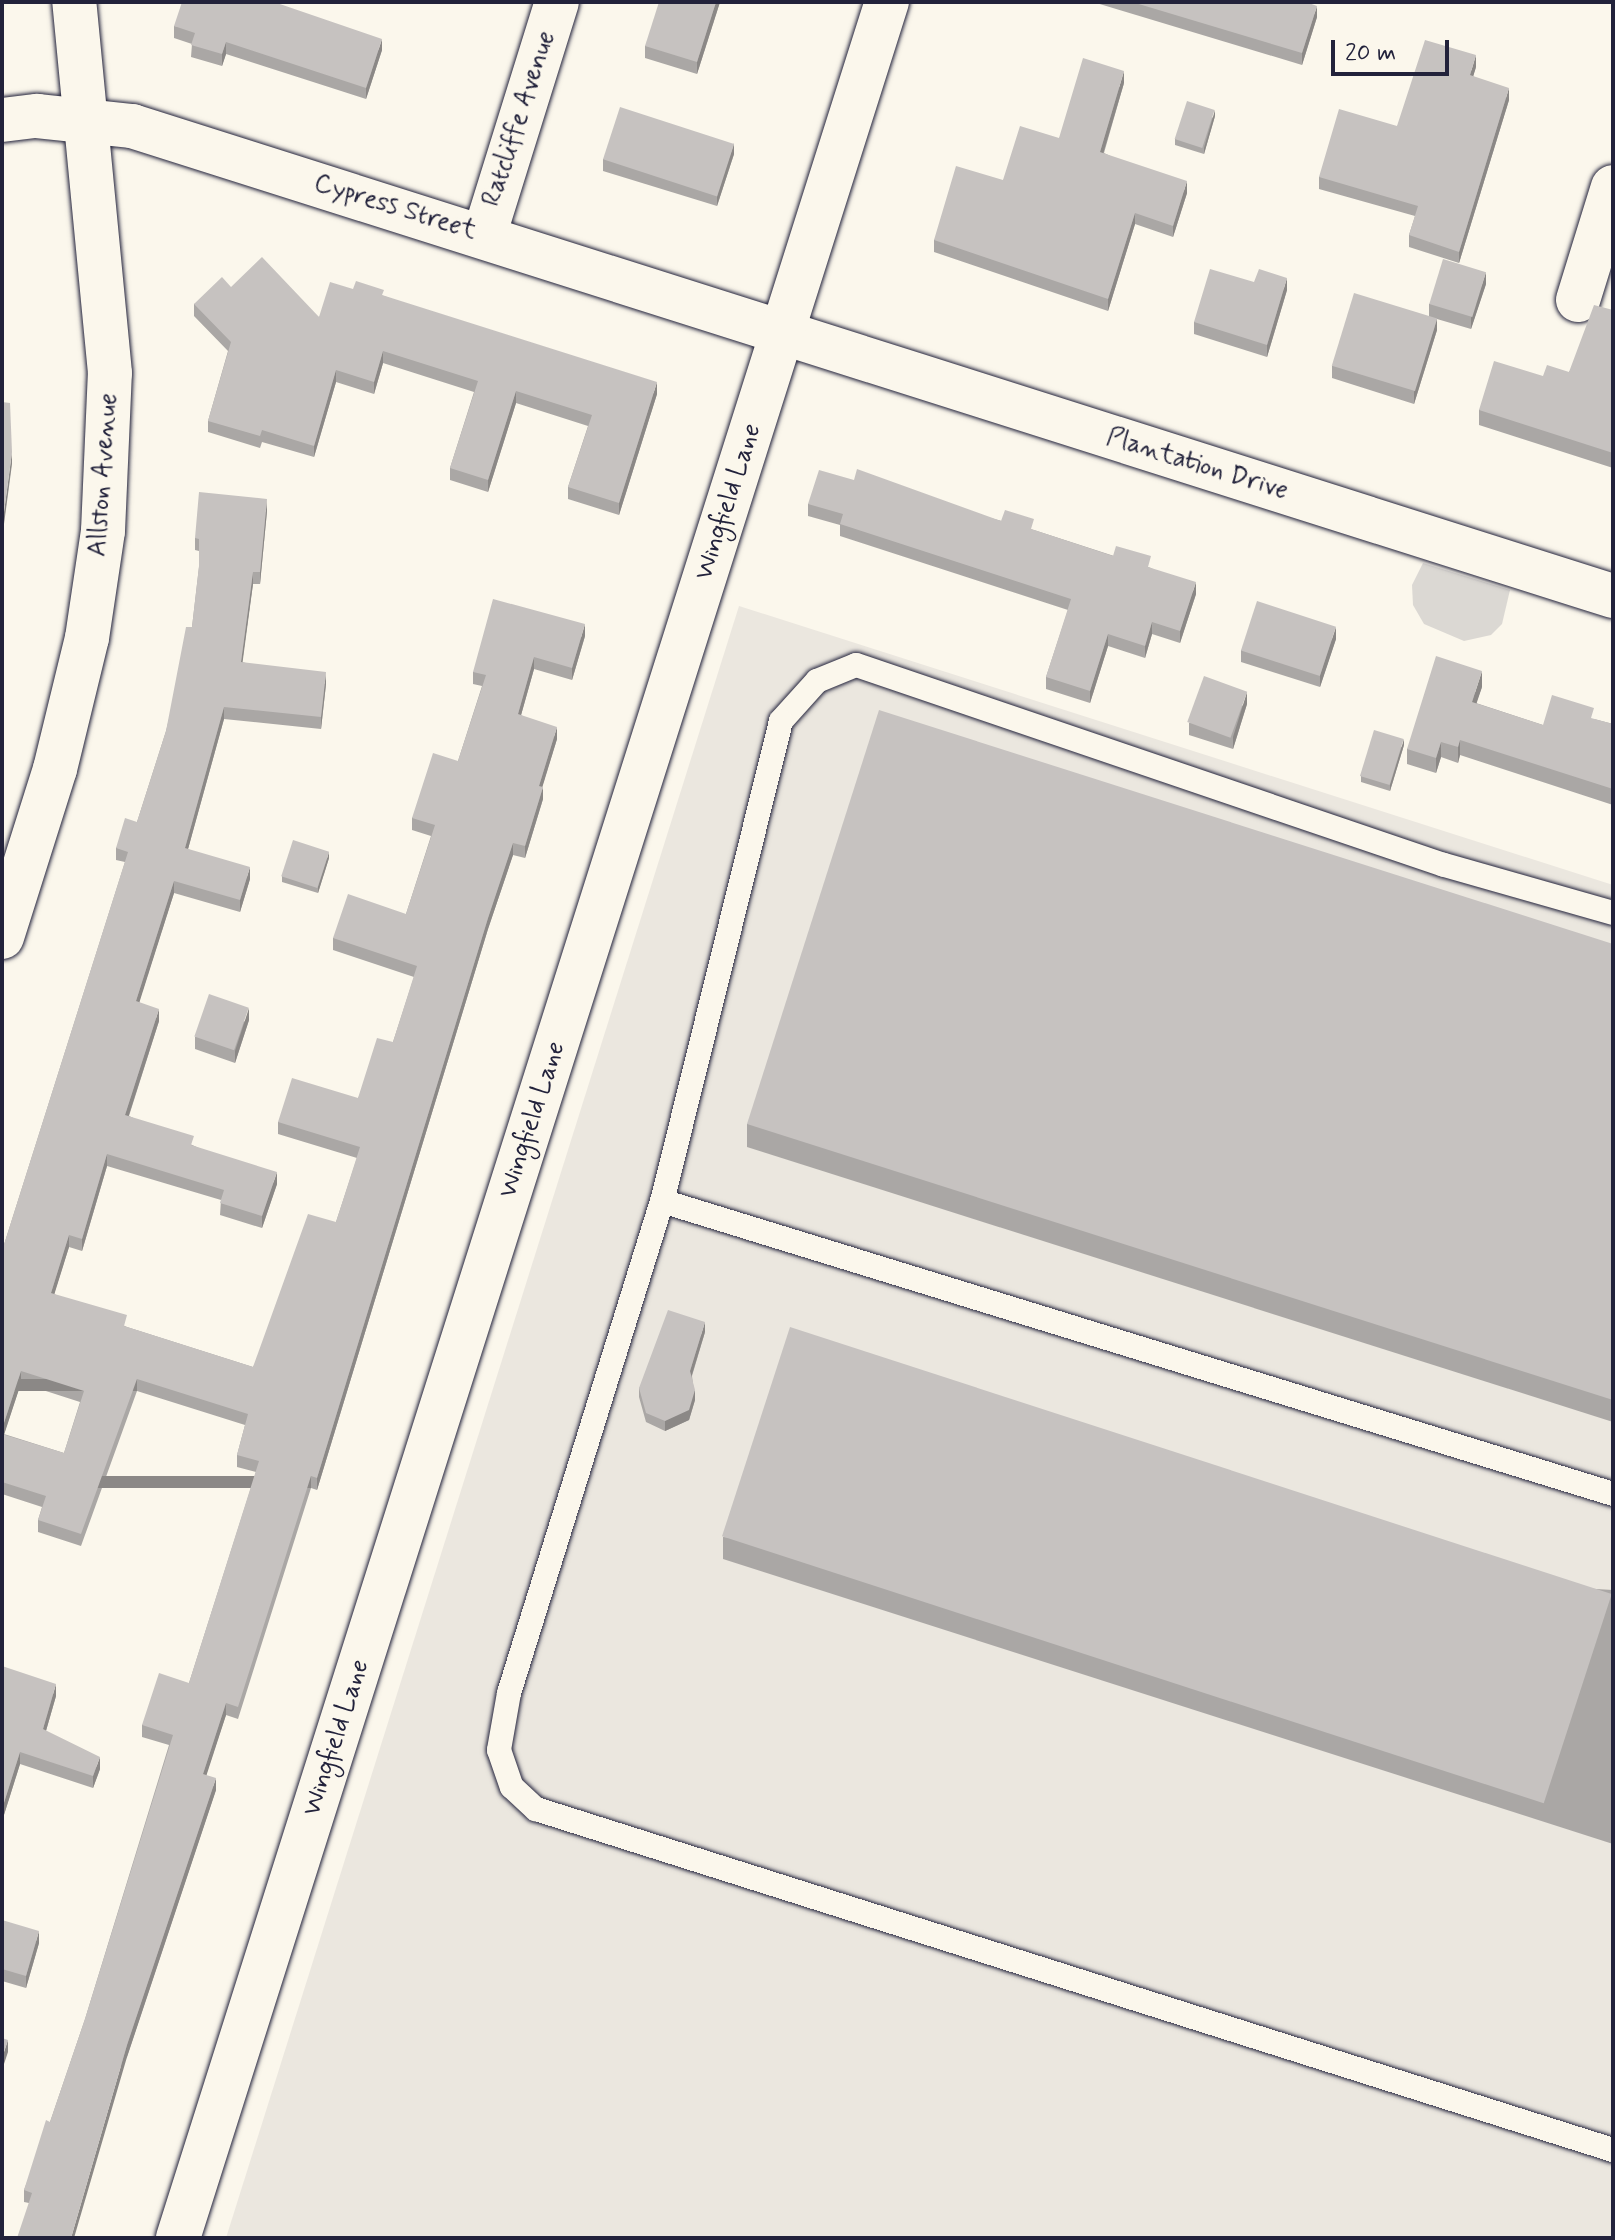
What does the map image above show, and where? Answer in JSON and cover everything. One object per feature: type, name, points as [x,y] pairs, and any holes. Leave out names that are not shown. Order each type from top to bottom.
[{"type":"street","name":"Allston Avenue","points":[[2,937],[55,769],[87,638],[103,531],[110,373],[74,2]]},
{"type":"street","name":"Ratcliffe Avenue","points":[[484,236],[557,2]]},
{"type":"street","name":"Wingfield Lane","points":[[178,2238],[887,2]]},
{"type":"street","name":"Cypress Street","points":[[2,120],[37,116],[132,126],[783,331]]},
{"type":"street","points":[[1578,300],[1613,187]]},
{"type":"street","name":"Plantation Drive","points":[[783,331],[822,348],[1613,596]]},
{"type":"lane","points":[[1613,913],[1444,865],[856,665],[817,681],[781,721],[662,1201],[509,1693],[499,1750],[512,1787],[536,1809],[1613,2150]]},
{"type":"lane","points":[[662,1201],[1613,1494]]},
{"type":"shaded area","points":[[1423,563],[1510,590],[1502,624],[1491,635],[1464,641],[1424,624],[1413,605],[1412,585]]},
{"type":"shaded area","points":[[739,606],[1613,885],[1613,2238],[226,2238]]},
{"type":"building","points":[[182,2],[274,2],[382,39],[366,88],[226,42],[222,54],[191,45],[195,33],[174,26]]},
{"type":"building","points":[[659,2],[716,2],[697,62],[645,46]]},
{"type":"building","points":[[1132,2],[1306,2],[1317,6],[1302,53]]},
{"type":"building","points":[[1425,40],[1476,55],[1470,75],[1509,88],[1459,252],[1409,235],[1418,206],[1319,177],[1339,109],[1397,126]]},
{"type":"building","points":[[1083,58],[1124,71],[1100,152],[1187,181],[1173,226],[1135,213],[1108,299],[934,240],[956,166],[1003,180],[1020,126],[1059,138]]},
{"type":"building","points":[[1187,101],[1215,110],[1202,148],[1175,139]]},
{"type":"building","points":[[620,107],[734,144],[717,196],[603,159]]},
{"type":"building","points":[[262,257],[319,317],[330,282],[353,289],[356,281],[384,290],[382,295],[657,382],[619,503],[568,487],[592,415],[516,391],[488,480],[450,468],[478,381],[383,351],[374,382],[336,370],[314,446],[262,430],[260,436],[208,421],[231,342],[194,304],[222,277],[231,287]]},
{"type":"building","points":[[1443,259],[1486,272],[1472,317],[1429,304]]},
{"type":"building","points":[[1210,269],[1254,282],[1259,269],[1287,278],[1267,345],[1194,322]]},
{"type":"building","points":[[1354,293],[1437,318],[1415,391],[1332,366]]},
{"type":"building","points":[[1594,305],[1613,310],[1613,453],[1479,410],[1494,361],[1543,376],[1547,365],[1569,372]]},
{"type":"building","points":[[2,402],[10,403],[12,452],[2,527]]},
{"type":"building","points":[[857,469],[1001,521],[1005,510],[1034,519],[1031,529],[1113,556],[1116,546],[1151,556],[1148,567],[1196,582],[1180,631],[1152,622],[1145,646],[1108,634],[1090,691],[1046,677],[1071,599],[840,524],[843,514],[808,504],[819,470],[854,480]]},
{"type":"building","points":[[199,492],[267,499],[260,572],[253,572],[241,662],[326,672],[321,717],[224,707],[185,848],[250,867],[240,900],[174,881],[136,1001],[159,1009],[125,1115],[194,1136],[191,1145],[277,1172],[262,1216],[220,1203],[224,1190],[107,1154],[82,1239],[69,1235],[51,1293],[127,1315],[124,1326],[253,1367],[308,1214],[336,1222],[360,1147],[278,1122],[292,1078],[358,1098],[377,1038],[393,1042],[417,966],[333,938],[348,894],[406,914],[435,825],[412,818],[433,753],[458,761],[486,675],[473,672],[493,599],[585,624],[572,668],[534,657],[518,714],[557,727],[539,786],[543,787],[525,846],[513,843],[488,918],[317,1478],[311,1476],[238,1707],[226,1703],[203,1774],[216,1778],[127,2045],[71,2238],[17,2238],[32,2193],[24,2190],[46,2120],[50,2122],[85,2019],[173,1735],[142,1725],[159,1673],[189,1683],[259,1461],[237,1455],[248,1414],[137,1379],[81,1534],[38,1520],[46,1496],[2,1482],[2,1434],[64,1453],[84,1391],[21,1371],[2,1429],[2,1251],[128,852],[116,848],[125,818],[137,822],[166,731],[186,627],[192,627],[199,566],[199,539],[195,538]]},
{"type":"building","points":[[1257,601],[1336,627],[1320,676],[1241,650]]},
{"type":"building","points":[[1436,656],[1482,671],[1472,702],[1543,725],[1552,695],[1594,708],[1591,718],[1613,724],[1613,789],[1460,740],[1458,747],[1441,742],[1436,758],[1407,749]]},
{"type":"building","points":[[1204,676],[1247,692],[1230,738],[1187,722]]},
{"type":"building","points":[[879,710],[1613,944],[1613,1400],[747,1124]]},
{"type":"building","points":[[1374,730],[1404,739],[1390,785],[1360,776]]},
{"type":"building","points":[[293,840],[329,852],[317,888],[281,876]]},
{"type":"building","points":[[209,994],[249,1008],[234,1050],[194,1037]]},
{"type":"building","points":[[668,1310],[705,1322],[690,1371],[695,1390],[689,1410],[665,1421],[646,1413],[639,1388]]},
{"type":"building","points":[[790,1327],[1612,1594],[1544,1803],[722,1536]]},
{"type":"building","points":[[2,1666],[56,1684],[43,1729],[100,1757],[93,1776],[20,1752],[2,1806]]},
{"type":"building","points":[[2,1920],[39,1931],[26,1976],[2,1969]]},
{"type":"building","points":[[2,2038],[8,2040],[2,2058]]}]
